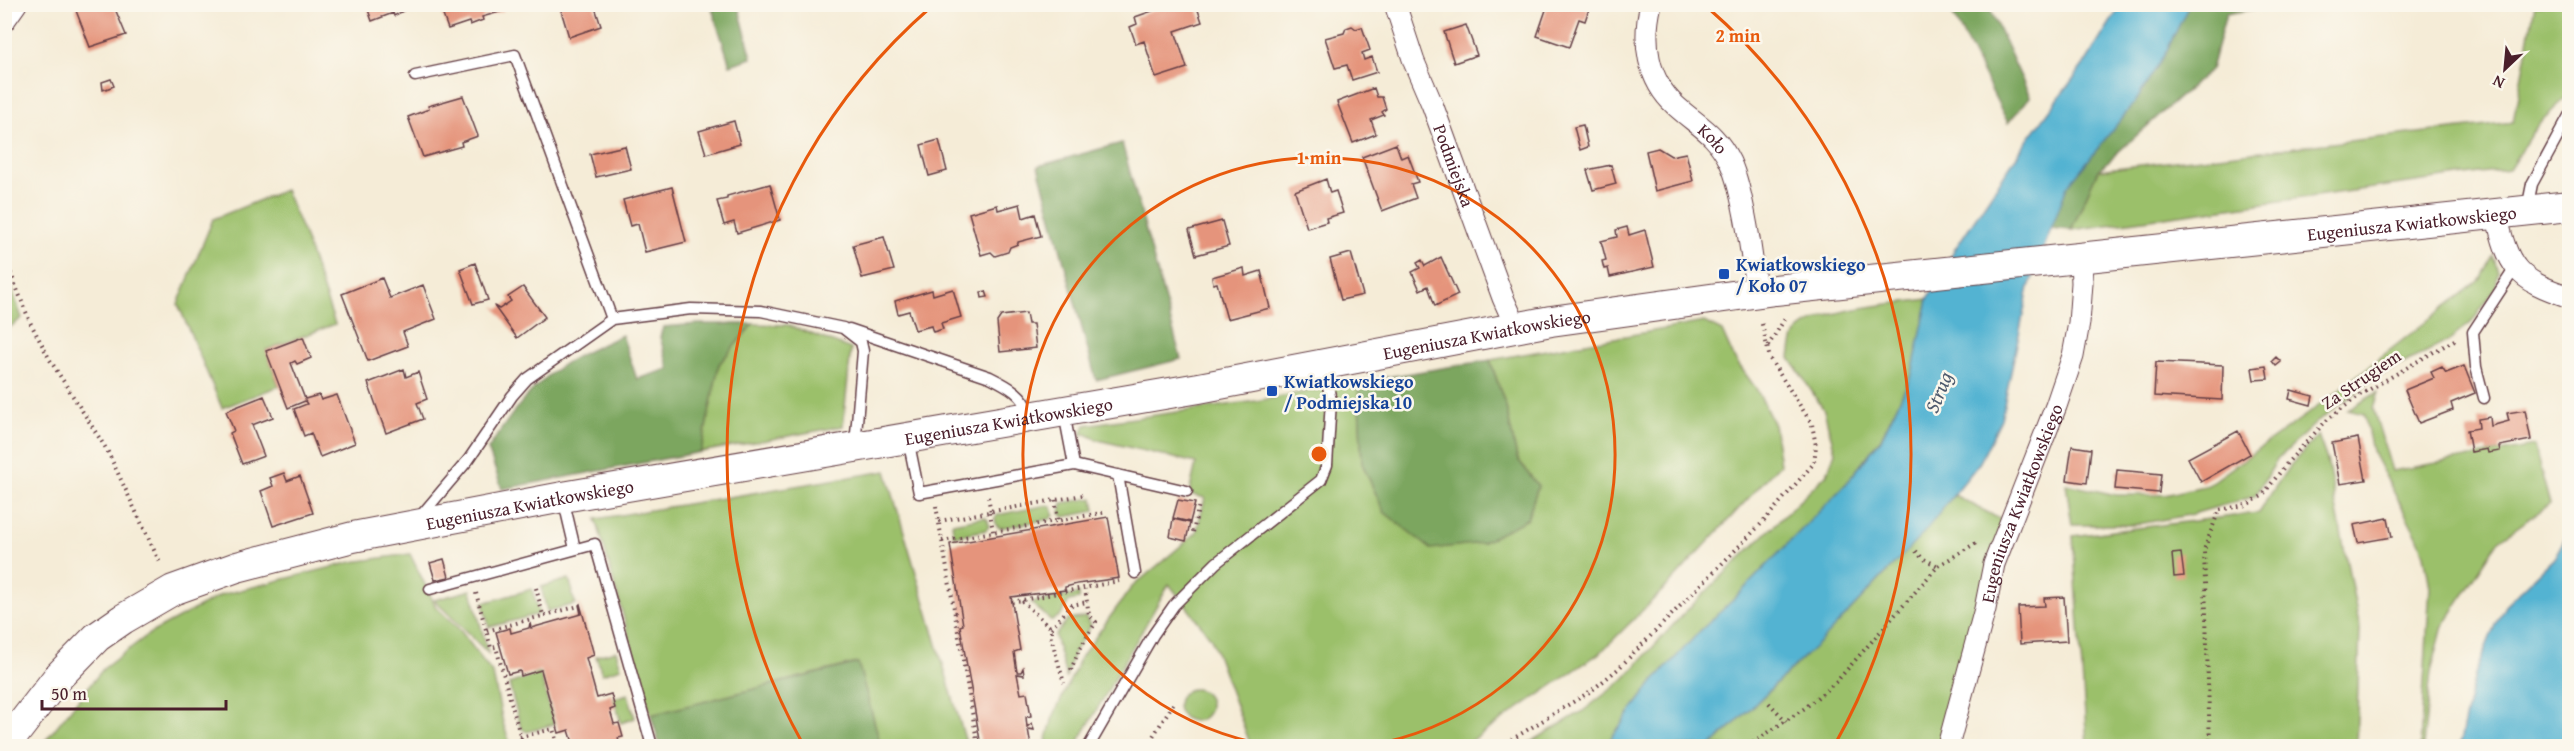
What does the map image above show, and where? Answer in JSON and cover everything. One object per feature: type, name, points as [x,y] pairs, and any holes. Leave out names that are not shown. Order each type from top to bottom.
[{"type":"street","points":[[4,21],[16,4]]},
{"type":"street","name":"Podmiejska","points":[[1395,4],[1414,63],[1432,104],[1505,305],[1516,327]]},
{"type":"street","name":"Koło","points":[[1651,4],[1646,34],[1647,58],[1658,83],[1675,106],[1717,139],[1731,163],[1738,186],[1756,292]]},
{"type":"street","name":"Eugeniusza Kwiatkowskiego","points":[[5,747],[59,676],[97,637],[173,590],[237,567],[353,537],[563,497],[1199,388],[1516,327],[1756,292],[2570,206]]},
{"type":"street","points":[[2496,213],[2506,255],[2515,268],[2533,282],[2570,297]]},
{"type":"street","name":"Eugeniusza Kwiatkowskiego","points":[[1948,747],[1994,564],[2056,406],[2073,356],[2079,323],[2081,258]]},
{"type":"lane","points":[[415,76],[515,55],[612,319]]},
{"type":"lane","name":"Eugeniusza Kwiatkowskiego","points":[[2527,210],[2532,184],[2570,114]]},
{"type":"lane","points":[[2484,398],[2476,367],[2473,332],[2515,268]]},
{"type":"lane","points":[[413,525],[469,459],[512,396],[527,379],[612,319],[691,309],[761,311],[843,328],[990,377],[1011,388],[1026,402],[1031,416]]},
{"type":"lane","points":[[843,328],[861,342],[863,351],[855,446]]},
{"type":"lane","points":[[1089,747],[1153,635],[1174,605],[1216,563],[1321,480],[1327,465],[1331,401],[1323,363]]},
{"type":"lane","points":[[1064,410],[1074,465]]},
{"type":"lane","points":[[907,437],[919,493],[1074,465],[1187,491]]},
{"type":"lane","points":[[1118,475],[1135,573]]},
{"type":"lane","points":[[563,497],[575,549]]},
{"type":"lane","points":[[430,589],[595,544],[652,747]]},
{"type":"path","points":[[4,256],[30,322],[50,360],[107,450],[173,590]]},
{"type":"path","points":[[1501,747],[1591,691],[1618,669],[1764,521],[1814,463],[1816,446],[1812,423],[1770,359],[1756,292]]},
{"type":"path","name":"Za Strugiem","points":[[2210,747],[2204,550],[2219,510],[2246,505],[2262,496],[2328,419],[2360,395],[2462,335],[2473,332]]},
{"type":"path","points":[[933,491],[978,747]]},
{"type":"path","points":[[939,521],[1083,495]]},
{"type":"path","points":[[1055,500],[1058,521]]},
{"type":"path","points":[[942,541],[1124,509]]},
{"type":"path","points":[[990,512],[993,532]]},
{"type":"path","points":[[1748,747],[1805,708],[1837,681],[1938,566],[2008,525]]},
{"type":"path","points":[[1916,551],[1922,558],[1938,566]]},
{"type":"path","points":[[1011,602],[1124,580],[1124,575],[1135,573]]},
{"type":"path","points":[[472,578],[491,648],[496,647],[523,747]]},
{"type":"path","points":[[536,588],[543,615]]},
{"type":"path","points":[[1071,670],[1078,650],[1096,622],[1089,615],[1085,589]]},
{"type":"path","points":[[1022,600],[1052,628]]},
{"type":"path","points":[[1064,683],[1051,637],[1052,628],[1072,605],[1087,602]]},
{"type":"path","points":[[487,631],[579,606]]},
{"type":"path","points":[[955,612],[961,611]]},
{"type":"path","points":[[1769,703],[1786,720]]},
{"type":"path","points":[[1146,747],[1173,704]]},
{"type":"path","points":[[520,737],[553,729],[558,747]]},
{"type":"green space","points":[[711,5],[738,5],[752,58],[730,65]]},
{"type":"green space","points":[[1948,5],[1988,5],[2030,97],[2008,123]]},
{"type":"green space","points":[[2189,5],[2277,5],[2226,14],[2211,69],[2098,170],[2071,230],[2051,228],[2067,186],[2138,98],[2166,52]]},
{"type":"green space","points":[[2535,5],[2569,5],[2569,95],[2537,125],[2509,169],[2071,230],[2098,170],[2513,122]]},
{"type":"green space","points":[[1122,143],[1181,359],[1096,380],[1038,166]]},
{"type":"green space","points":[[285,190],[303,232],[335,324],[266,350],[279,386],[222,408],[178,304],[213,219]]},
{"type":"green space","points":[[2493,256],[2498,271],[2496,288],[2472,322],[2448,341],[2376,377],[2318,421],[2277,460],[2255,496],[2189,515],[2133,525],[2072,525],[2066,484],[2116,495],[2165,495],[2208,485],[2317,407],[2482,278]]},
{"type":"green space","points":[[5,271],[22,318],[4,331]]},
{"type":"green space","points":[[1928,299],[1912,374],[1881,438],[1846,484],[1700,631],[1653,682],[1605,746],[1524,746],[1583,711],[1624,679],[1683,614],[1827,474],[1835,452],[1824,410],[1790,358],[1795,335],[1805,326],[1837,313],[1877,305]]},
{"type":"green space","points":[[1704,322],[1722,331],[1734,358],[1757,390],[1774,425],[1780,464],[1674,579],[1601,652],[1464,746],[1251,746],[1211,638],[1169,584],[1076,746],[1045,746],[1053,717],[1081,657],[1131,588],[1196,533],[1205,498],[1189,494],[1196,463],[1098,440],[1086,434],[1081,435],[1085,425],[1256,401],[1358,382],[1362,463],[1384,512],[1527,520],[1538,486],[1517,458],[1506,407],[1490,360]]},
{"type":"green space","points":[[698,324],[753,324],[719,364],[701,452],[502,489],[488,449],[508,419],[548,376],[574,358],[622,335],[637,379],[669,369],[660,337],[663,327]]},
{"type":"green space","points":[[753,324],[788,325],[851,349],[843,426],[701,452],[719,364]]},
{"type":"green space","points":[[1490,360],[1506,407],[1517,458],[1538,486],[1527,519],[1482,543],[1431,549],[1384,512],[1362,463],[1358,382]]},
{"type":"green space","points":[[2378,392],[2373,408],[2392,471],[2534,446],[2550,504],[2498,541],[2443,626],[2431,672],[2423,746],[2420,746],[2430,587],[2424,554],[2417,536],[2372,451],[2364,414],[2348,410]]},
{"type":"green space","points":[[2318,435],[2327,460],[2360,629],[2356,746],[2087,746],[2073,536],[2258,513],[2288,468]]},
{"type":"green space","points":[[886,471],[967,746],[881,746],[857,663],[651,715],[596,519]]},
{"type":"green space","points":[[1954,495],[2002,520],[1956,746],[1711,746],[1867,593]]},
{"type":"green space","points":[[1093,498],[1095,511],[1064,517],[1060,513],[1062,503]]},
{"type":"green space","points":[[1048,505],[1052,508],[1054,515],[1050,519],[1000,528],[996,525],[997,515]]},
{"type":"green space","points":[[984,517],[988,520],[989,526],[986,530],[954,536],[952,523]]},
{"type":"green space","points":[[410,554],[436,607],[460,630],[493,674],[503,723],[511,746],[41,746],[103,669],[149,634],[221,595],[352,562]]},
{"type":"green space","points":[[569,579],[573,592],[571,593],[576,604],[547,611],[541,587]]},
{"type":"green space","points":[[532,589],[539,614],[489,627],[483,603]]},
{"type":"green space","points":[[471,590],[488,653],[434,600]]},
{"type":"green space","points":[[1079,594],[1079,599],[1069,601],[1062,614],[1052,621],[1031,603]]},
{"type":"green space","points":[[1085,617],[1091,625],[1074,652],[1066,677],[1055,636],[1067,620]]},
{"type":"green space","points":[[616,651],[621,668],[602,674],[596,656]]},
{"type":"green space","points":[[858,663],[881,746],[660,746],[651,715]]},
{"type":"green space","points":[[540,673],[554,724],[527,732],[521,728],[509,684]]},
{"type":"green space","points":[[1194,689],[1205,694],[1210,705],[1205,716],[1194,721],[1183,716],[1178,705],[1183,694]]},
{"type":"green space","points":[[628,694],[635,718],[621,723],[614,698]]},
{"type":"water","name":"Strug","points":[[2121,5],[2189,5],[2166,52],[2138,98],[2067,187],[2029,287],[2001,419],[1980,462],[1921,536],[1826,636],[1711,746],[1605,746],[1653,682],[1700,631],[1846,484],[1881,439],[1912,374],[1928,299],[1953,252],[2024,145],[2087,60]]},
{"type":"water","points":[[2569,531],[2569,746],[2459,746],[2475,674],[2495,625],[2505,606],[2554,558]]},
{"type":"building","points":[[84,4],[113,4],[126,35],[90,47],[75,8]]},
{"type":"building","points":[[366,4],[414,5],[394,16],[393,13],[372,21]]},
{"type":"building","points":[[439,4],[501,4],[503,11],[482,17],[483,20],[470,25],[469,22],[448,29]]},
{"type":"building","points":[[559,4],[594,4],[601,26],[569,37]]},
{"type":"building","points":[[1172,4],[1196,4],[1202,22],[1175,31],[1187,68],[1156,78],[1144,41],[1136,44],[1130,27],[1137,24],[1135,17]]},
{"type":"building","points":[[1548,4],[1584,4],[1583,7],[1589,9],[1585,21],[1579,19],[1569,47],[1537,36]]},
{"type":"building","points":[[1466,25],[1477,55],[1454,63],[1444,32]]},
{"type":"building","points":[[1352,26],[1356,29],[1362,27],[1370,50],[1362,53],[1364,60],[1372,57],[1377,72],[1352,80],[1347,65],[1335,68],[1325,38],[1344,33],[1346,28]]},
{"type":"building","points":[[111,79],[114,86],[103,90],[102,82]]},
{"type":"building","points":[[1374,88],[1377,97],[1382,97],[1386,109],[1382,112],[1384,115],[1371,120],[1376,134],[1353,143],[1337,102]]},
{"type":"building","points":[[463,96],[478,136],[461,142],[462,146],[423,157],[408,117],[429,109],[428,106]]},
{"type":"building","points":[[734,121],[740,144],[706,154],[699,131]]},
{"type":"building","points":[[1583,125],[1588,147],[1580,150],[1574,127]]},
{"type":"building","points":[[939,140],[947,171],[929,176],[921,145]]},
{"type":"building","points":[[1396,144],[1401,158],[1408,155],[1413,168],[1418,182],[1411,184],[1416,198],[1382,211],[1362,157]]},
{"type":"building","points":[[625,146],[631,169],[596,177],[590,154]]},
{"type":"building","points":[[1658,148],[1671,156],[1686,153],[1693,181],[1655,191],[1646,151]]},
{"type":"building","points":[[1611,165],[1616,184],[1593,190],[1587,170]]},
{"type":"building","points":[[1326,179],[1330,193],[1336,191],[1343,213],[1326,218],[1327,222],[1307,228],[1295,191]]},
{"type":"building","points":[[770,184],[780,220],[737,233],[734,222],[724,225],[717,201]]},
{"type":"building","points":[[672,187],[686,242],[645,252],[638,224],[630,226],[623,200]]},
{"type":"building","points":[[1020,204],[1023,218],[1035,214],[1041,236],[1018,242],[1010,247],[1008,252],[995,256],[991,252],[981,255],[969,213],[997,205],[998,210]]},
{"type":"building","points":[[1222,221],[1229,246],[1196,255],[1189,230]]},
{"type":"building","points":[[1627,227],[1629,235],[1645,230],[1654,267],[1610,277],[1608,268],[1604,269],[1602,261],[1606,260],[1601,241],[1617,237],[1616,230]]},
{"type":"building","points":[[884,237],[894,270],[862,278],[853,245]]},
{"type":"building","points":[[1351,253],[1363,295],[1341,300],[1330,259]]},
{"type":"building","points":[[1441,257],[1458,295],[1435,306],[1428,286],[1420,290],[1412,272],[1420,268],[1417,263],[1422,260],[1425,266]]},
{"type":"building","points":[[475,263],[488,300],[473,304],[460,269]]},
{"type":"building","points":[[1244,268],[1245,276],[1261,271],[1270,308],[1227,319],[1217,283],[1213,284],[1212,277]]},
{"type":"building","points":[[382,278],[390,298],[423,285],[436,319],[403,332],[408,346],[368,361],[342,294]]},
{"type":"building","points":[[523,287],[545,317],[517,338],[494,306],[499,309],[511,301],[508,297]]},
{"type":"building","points":[[953,289],[961,317],[941,323],[943,329],[933,332],[931,326],[915,330],[909,311],[898,314],[895,301],[932,290],[933,295]]},
{"type":"building","points":[[986,291],[988,297],[982,298],[981,292]]},
{"type":"building","points":[[1026,313],[1028,324],[1033,324],[1036,348],[1000,352],[997,322],[1001,316]]},
{"type":"building","points":[[303,337],[311,358],[297,364],[295,361],[291,363],[305,399],[319,395],[321,400],[337,395],[355,443],[320,457],[311,433],[304,436],[294,409],[307,404],[305,401],[288,408],[266,351]]},
{"type":"building","points":[[2276,357],[2281,362],[2276,366],[2272,361]]},
{"type":"building","points":[[2156,362],[2223,365],[2222,400],[2154,396]]},
{"type":"building","points":[[2266,366],[2268,379],[2254,380],[2252,368]]},
{"type":"building","points":[[2464,366],[2475,393],[2451,403],[2453,410],[2419,423],[2405,390],[2434,378],[2431,372],[2442,367],[2446,373]]},
{"type":"building","points":[[404,369],[406,377],[418,372],[427,399],[417,403],[423,419],[386,433],[368,383]]},
{"type":"building","points":[[2291,390],[2313,396],[2311,405],[2289,399]]},
{"type":"building","points":[[264,396],[273,417],[252,425],[264,456],[242,464],[230,433],[234,431],[226,411]]},
{"type":"building","points":[[2525,410],[2531,440],[2499,446],[2500,451],[2488,453],[2487,449],[2471,452],[2467,430],[2479,428],[2478,419],[2490,417],[2491,426],[2509,421],[2507,413]]},
{"type":"building","points":[[2238,431],[2250,454],[2201,482],[2188,458]]},
{"type":"building","points":[[2358,438],[2366,480],[2340,484],[2332,443]]},
{"type":"building","points":[[2072,446],[2091,449],[2087,483],[2067,480]]},
{"type":"building","points":[[2117,470],[2161,474],[2159,493],[2115,489]]},
{"type":"building","points":[[284,473],[287,481],[300,476],[313,513],[273,526],[261,491],[273,486],[270,478]]},
{"type":"building","points":[[1178,500],[1195,503],[1190,522],[1173,518]]},
{"type":"building","points":[[1108,517],[1119,578],[1077,584],[1065,587],[1065,590],[1011,597],[1020,650],[1014,652],[1017,672],[1021,672],[1023,668],[1024,675],[1017,674],[1021,694],[1027,693],[1031,716],[1026,717],[1027,727],[1032,723],[1034,730],[1028,729],[1031,746],[981,746],[960,626],[963,625],[950,544]]},
{"type":"building","points":[[2388,518],[2392,537],[2358,543],[2354,525]]},
{"type":"building","points":[[1173,519],[1190,523],[1186,541],[1170,537]]},
{"type":"building","points":[[2181,553],[2184,576],[2174,577],[2172,554]]},
{"type":"building","points":[[444,559],[449,577],[435,580],[430,563]]},
{"type":"building","points":[[2064,597],[2067,641],[2020,644],[2018,607],[2045,606],[2044,598]]},
{"type":"building","points":[[580,604],[594,655],[586,658],[597,698],[611,694],[615,708],[610,710],[614,724],[619,723],[623,737],[618,738],[620,746],[574,746],[569,730],[559,733],[541,670],[521,676],[520,671],[508,674],[496,632],[510,628],[511,633],[529,628],[530,623],[531,628],[581,614]]},
{"type":"place","name":"Kwiatkowskiego / Koło 07","points":[[1724,274]]},
{"type":"place","name":"Kwiatkowskiego / Podmiejska 10","points":[[1272,391]]}]
